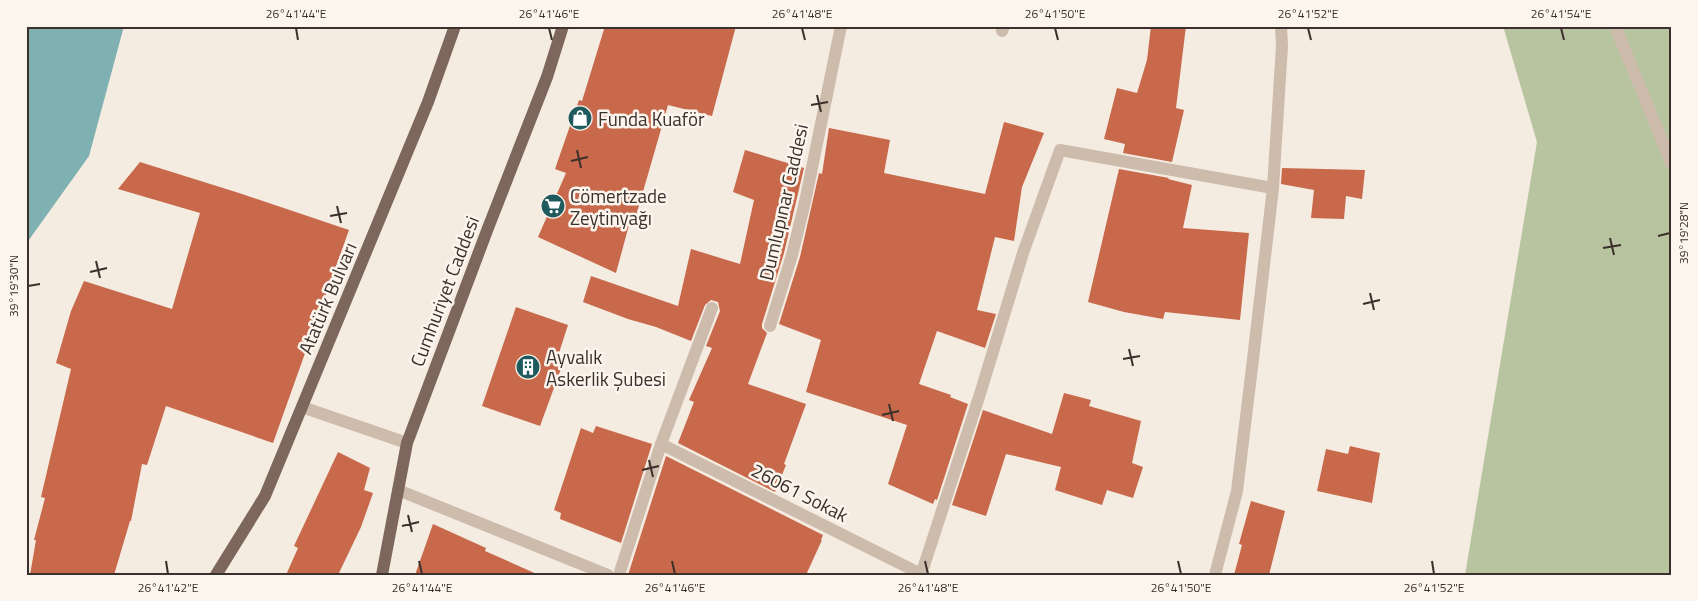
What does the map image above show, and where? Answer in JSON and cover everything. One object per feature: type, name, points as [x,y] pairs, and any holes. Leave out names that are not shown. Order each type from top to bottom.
[{"type":"main road","name":"Atatürk Bulvarı","points":[[216,575],[265,496],[428,102],[455,26]]},
{"type":"main road","name":"Cumhuriyet Caddesi","points":[[382,575],[407,443],[547,77],[563,26]]},
{"type":"street","name":"Dumlupınar Caddesi","points":[[770,326],[792,255],[805,202],[841,26]]},
{"type":"street","points":[[1215,575],[1237,491],[1273,188],[1282,46],[1281,26]]},
{"type":"street","points":[[1615,26],[1672,165]]},
{"type":"street","points":[[921,574],[980,394],[1008,298],[1060,150],[1273,188]]},
{"type":"street","points":[[620,575],[661,444],[712,308]]},
{"type":"street","points":[[302,407],[407,443]]},
{"type":"street","name":"26061 Sokak","points":[[661,444],[921,574]]},
{"type":"street","points":[[398,490],[608,575]]},
{"type":"green space","points":[[1503,26],[1672,26],[1672,575],[1465,575],[1537,142]]},
{"type":"water","points":[[26,26],[124,26],[89,156],[26,244]]},
{"type":"building","points":[[605,26],[736,26],[712,116],[668,105],[636,216],[632,214],[616,273],[538,237],[566,173],[555,169],[579,100],[582,101]]},
{"type":"building","points":[[1151,26],[1186,26],[1176,108],[1184,110],[1172,162],[1123,153],[1125,144],[1104,139],[1117,88],[1137,93],[1147,60]]},
{"type":"building","points":[[1004,122],[1044,133],[1022,187],[1014,241],[995,237],[977,310],[996,314],[985,348],[937,331],[919,384],[951,395],[950,397],[968,404],[937,500],[935,499],[933,504],[888,484],[907,425],[806,392],[821,340],[779,324],[800,257],[819,173],[822,174],[829,128],[890,140],[884,173],[985,194]]},
{"type":"building","points":[[745,150],[804,168],[784,253],[762,324],[762,328],[767,333],[748,384],[806,404],[775,492],[678,443],[694,402],[689,400],[712,348],[706,346],[720,311],[718,302],[711,300],[705,305],[691,341],[583,302],[591,276],[678,306],[691,249],[740,264],[754,200],[733,192]]},
{"type":"building","points":[[140,162],[349,230],[273,443],[166,406],[147,465],[142,464],[131,521],[114,575],[30,575],[36,540],[34,540],[45,498],[41,497],[71,369],[56,363],[71,311],[84,281],[172,309],[200,213],[118,189]]},
{"type":"building","points":[[1282,168],[1365,170],[1362,199],[1346,196],[1344,219],[1311,218],[1314,190],[1281,184]]},
{"type":"building","points":[[1119,169],[1169,178],[1192,185],[1183,228],[1249,233],[1240,320],[1165,312],[1163,319],[1124,312],[1088,302]]},
{"type":"building","name":"Ayvalık Askerlik Şubesi","points":[[516,307],[568,325],[558,356],[565,358],[540,426],[482,406]]},
{"type":"building","points":[[1064,393],[1091,400],[1089,406],[1141,421],[1132,463],[1143,467],[1133,498],[1107,490],[1102,505],[1055,490],[1061,467],[1006,454],[986,516],[952,505],[983,410],[1052,434]]},
{"type":"building","points":[[596,426],[652,444],[621,543],[560,519],[561,513],[554,510],[581,428],[593,433]]},
{"type":"building","points":[[1350,446],[1380,453],[1372,503],[1317,491],[1326,449],[1348,454]]},
{"type":"building","points":[[338,452],[370,468],[364,490],[373,493],[361,527],[338,575],[286,575],[298,548],[294,546]]},
{"type":"building","points":[[666,456],[823,535],[806,575],[628,575]]},
{"type":"building","points":[[1251,501],[1285,511],[1269,575],[1234,575],[1242,545],[1239,544]]},
{"type":"building","points":[[433,524],[486,548],[485,551],[539,575],[415,575]]},
{"type":"place","name":"Funda Kuaför","points":[[580,118]]},
{"type":"place","name":"Cömertzade Zeytinyağı","points":[[553,206]]},
{"type":"place","name":"Ayvalık Askerlik Şubesi","points":[[528,367]]}]
